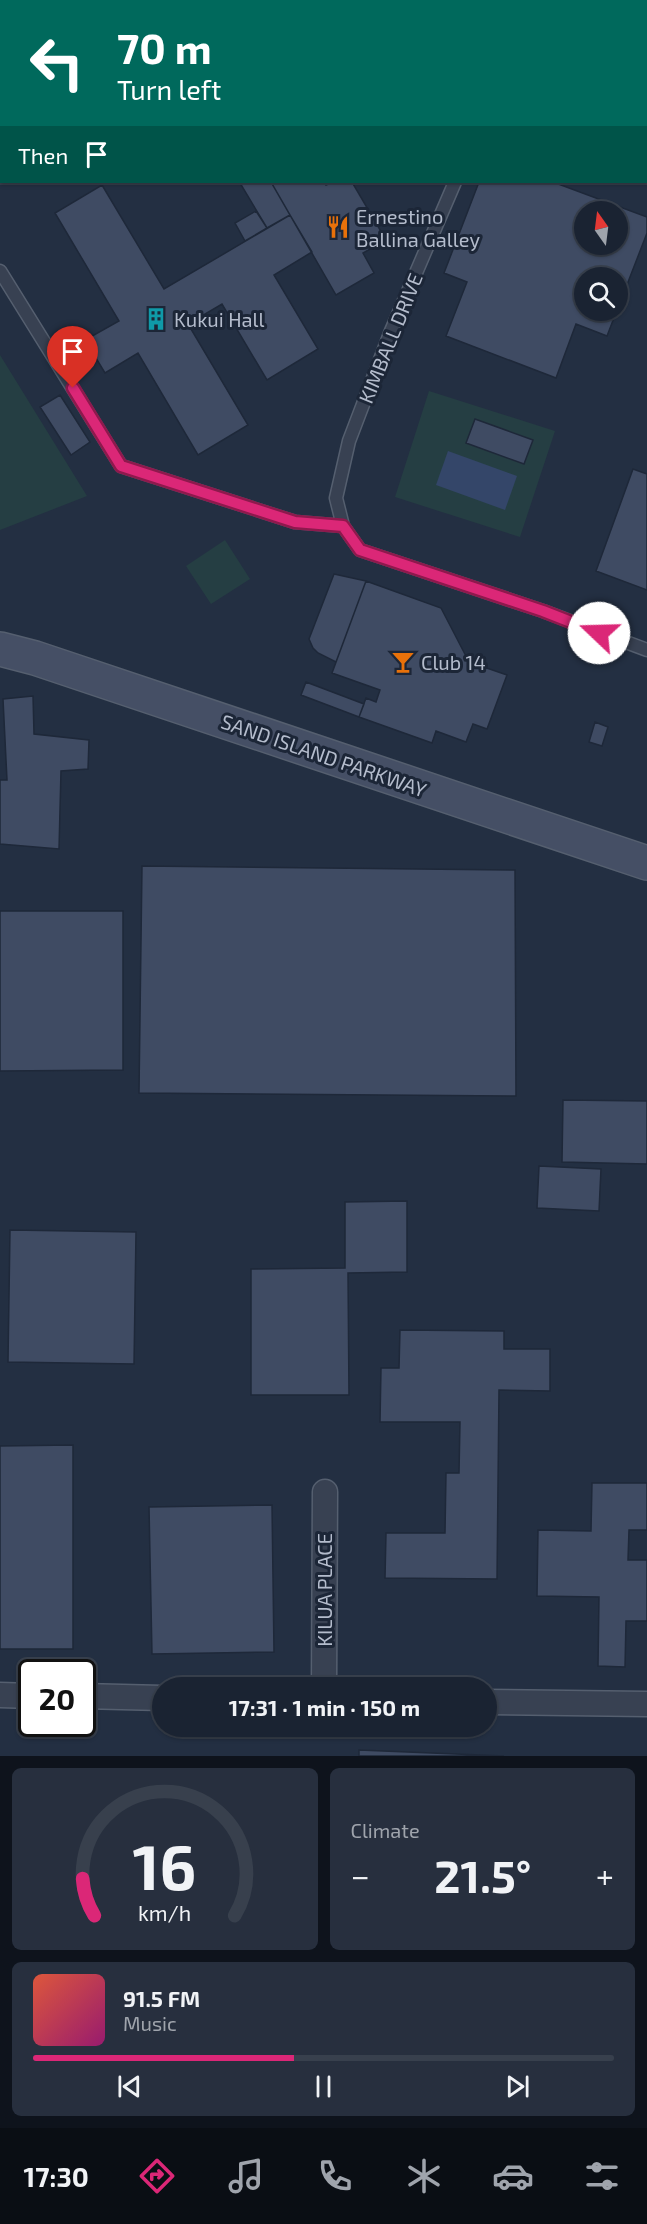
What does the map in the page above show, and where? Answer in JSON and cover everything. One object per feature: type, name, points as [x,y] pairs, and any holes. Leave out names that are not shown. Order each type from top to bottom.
[{"type":"street","name":"SAND ISLAND PARKWAY","points":[[0,650],[34,658],[647,863]]},
{"type":"street","name":"KILUA PLACE","points":[[324,1677],[325,1492]]},
{"type":"street","points":[[0,1695],[18,1695]]},
{"type":"street","points":[[96,1696],[152,1698]]},
{"type":"street","points":[[497,1702],[647,1704]]},
{"type":"lane","name":"KIMBALL DRIVE","points":[[343,526],[336,498],[349,441],[391,331],[455,183]]},
{"type":"lane","points":[[0,271],[121,466],[295,522],[343,526],[360,550],[543,611],[647,650]]},
{"type":"green space","points":[[0,355],[87,496],[0,530]]},
{"type":"green space","points":[[429,391],[555,431],[520,537],[395,497]]},
{"type":"green space","points":[[225,540],[250,579],[211,604],[186,566]]},
{"type":"water","points":[[448,451],[517,476],[505,510],[436,485]]},
{"type":"building","points":[[240,183],[272,183],[290,215],[267,228]]},
{"type":"building","name":"Ernestino Ballina Galley","points":[[272,183],[325,183],[326,185],[353,183],[386,240],[363,253],[374,273],[336,295]]},
{"type":"building","points":[[479,183],[556,183],[604,201],[574,201],[574,255],[628,255],[628,210],[647,217],[647,233],[628,282],[628,267],[574,267],[574,321],[613,321],[607,336],[576,324],[556,378],[446,336],[467,282],[444,273]]},
{"type":"building","name":"Kukui Hall","points":[[102,185],[164,289],[290,215],[312,252],[274,275],[318,349],[267,380],[222,304],[188,324],[248,425],[198,455],[138,353],[105,373],[85,340],[119,321],[55,213]]},
{"type":"building","points":[[256,211],[267,228],[245,241],[235,223]]},
{"type":"building","points":[[60,395],[90,442],[71,455],[40,407]]},
{"type":"building","points":[[475,419],[533,440],[524,464],[466,443]]},
{"type":"building","points":[[633,469],[647,474],[647,590],[596,571]]},
{"type":"building","points":[[334,574],[366,581],[336,662],[318,653],[309,639]]},
{"type":"building","name":"Club 14","points":[[366,581],[441,608],[469,662],[507,675],[487,729],[473,724],[466,742],[436,731],[432,743],[359,717],[366,698],[376,702],[380,690],[332,673]]},
{"type":"building","points":[[306,682],[364,704],[359,717],[301,695]]},
{"type":"building","points":[[33,696],[34,734],[89,740],[88,769],[61,771],[59,849],[0,844],[0,780],[7,780],[3,699]]},
{"type":"building","points":[[595,722],[608,727],[602,746],[589,742]]},
{"type":"building","points":[[142,866],[515,870],[516,1096],[139,1093]]},
{"type":"building","points":[[0,911],[123,911],[123,1070],[0,1071]]},
{"type":"building","points":[[563,1100],[647,1101],[647,1164],[562,1162]]},
{"type":"building","points":[[539,1166],[601,1169],[599,1211],[537,1208]]},
{"type":"building","points":[[407,1201],[407,1272],[348,1273],[349,1395],[251,1395],[251,1269],[345,1268],[345,1202]]},
{"type":"building","points":[[10,1230],[136,1232],[134,1364],[8,1362]]},
{"type":"building","points":[[400,1330],[504,1331],[504,1349],[550,1349],[550,1391],[499,1390],[497,1579],[385,1578],[386,1533],[445,1533],[446,1473],[459,1473],[460,1422],[380,1422],[381,1368],[399,1368]]},
{"type":"building","points":[[73,1445],[73,1649],[0,1649],[0,1446]]},
{"type":"building","points":[[592,1483],[647,1483],[647,1530],[629,1530],[628,1560],[647,1560],[647,1621],[626,1621],[625,1667],[598,1666],[599,1597],[537,1596],[538,1530],[591,1531]]},
{"type":"building","points":[[272,1505],[274,1652],[152,1654],[149,1507]]},
{"type":"building","points":[[359,1750],[504,1756],[359,1756]]},
{"type":"place","name":"Ernestino Ballina Galley","points":[[338,227]]},
{"type":"place","name":"Kukui Hall","points":[[156,319]]},
{"type":"place","name":"Club 14","points":[[403,662]]},
{"type":"route","points":[[73,388],[121,466],[295,522],[343,526],[360,550],[543,611],[599,633]]}]
